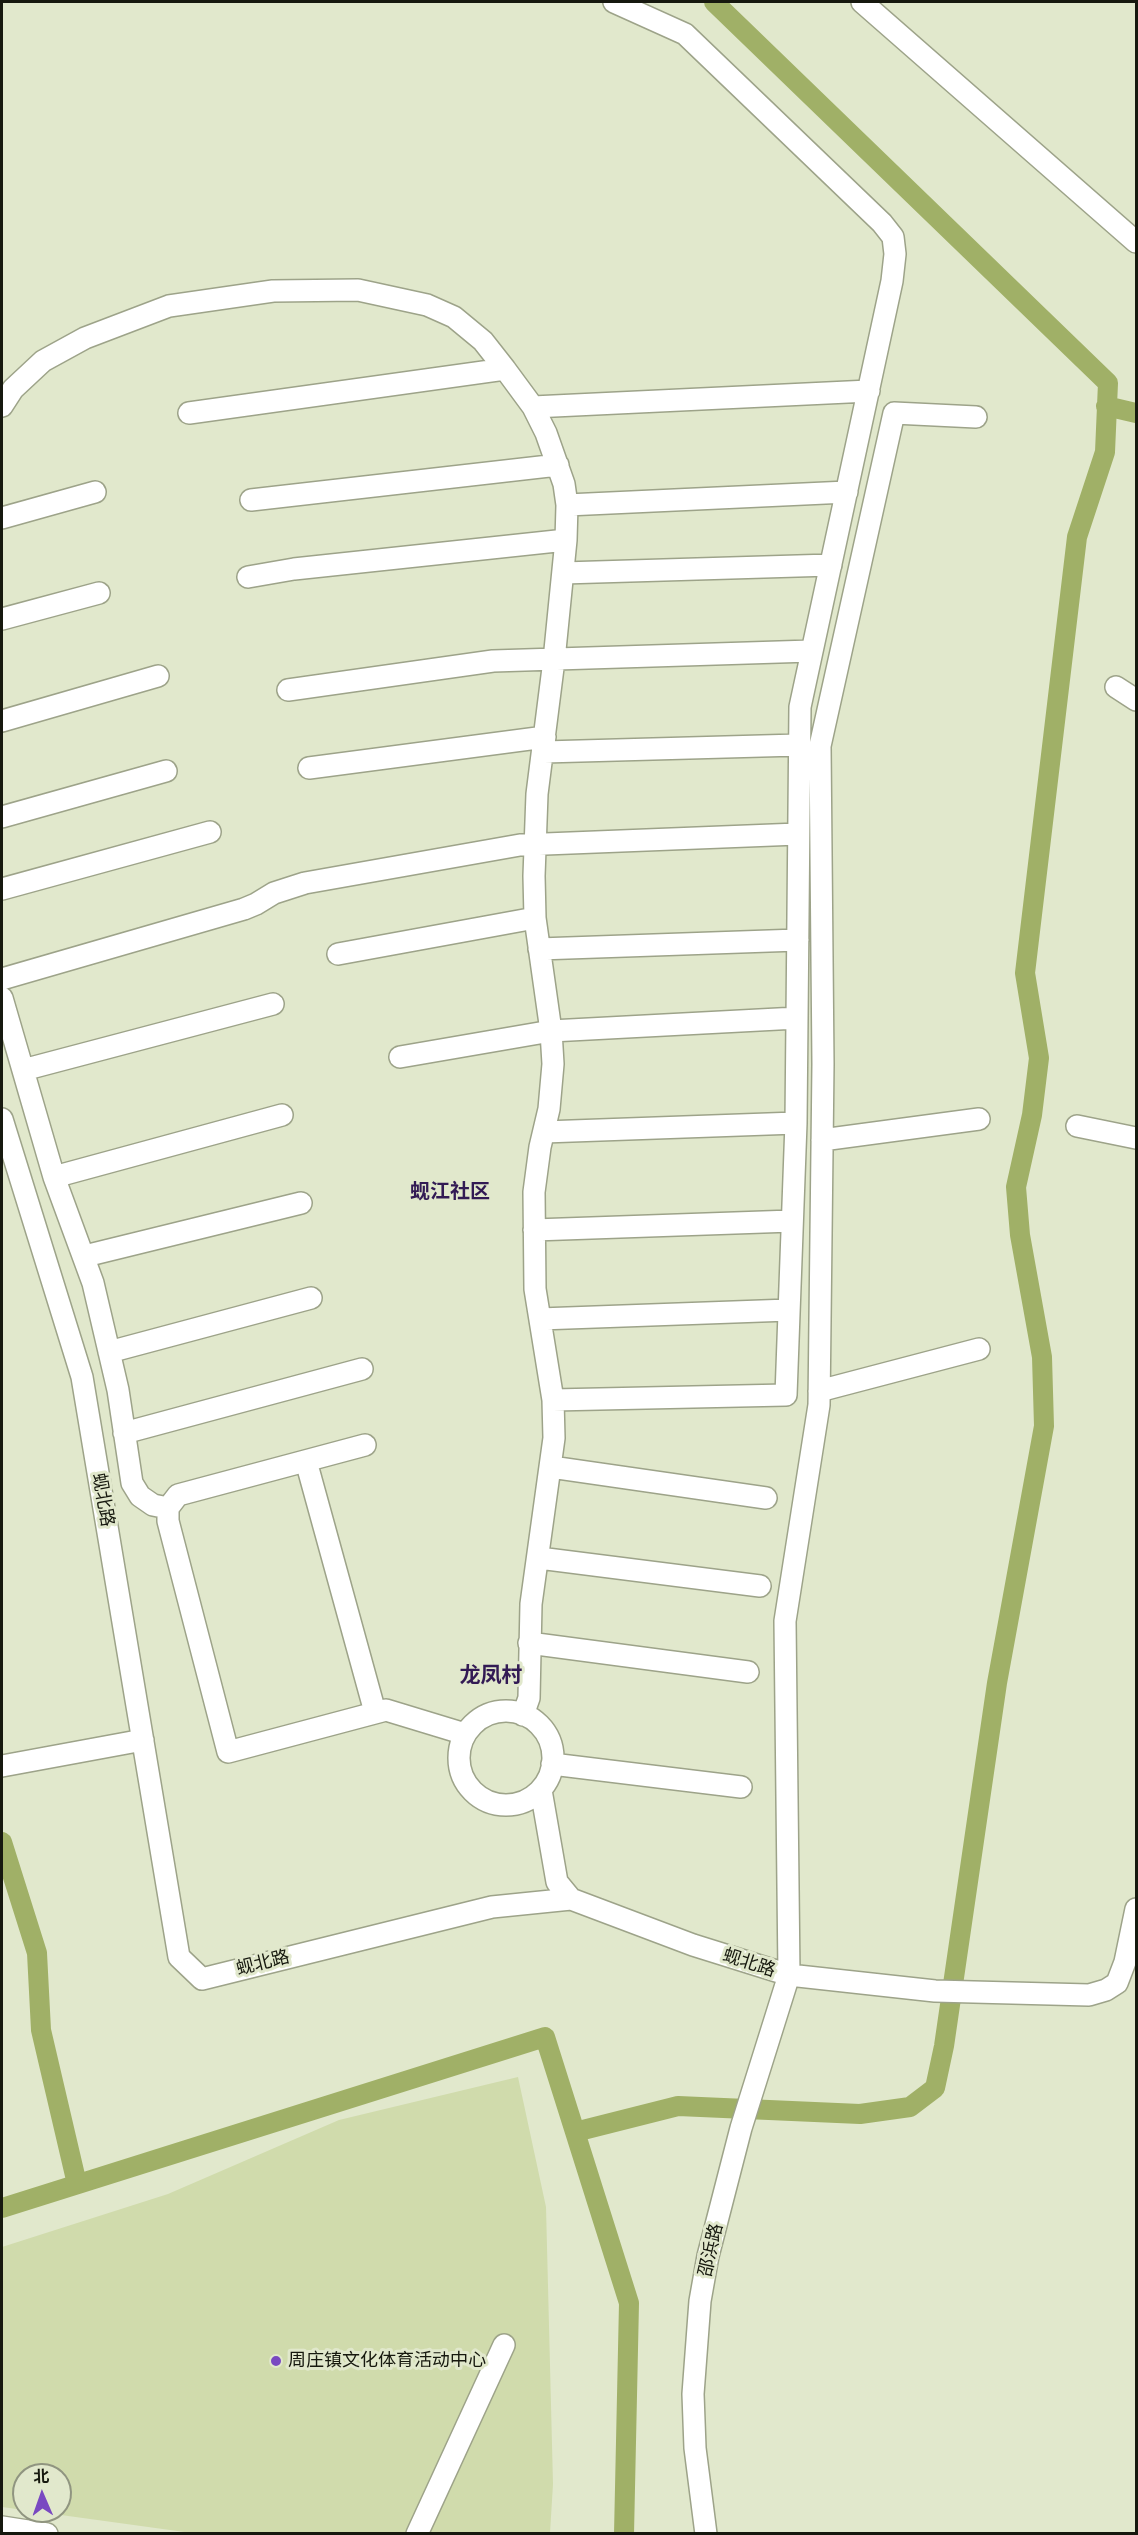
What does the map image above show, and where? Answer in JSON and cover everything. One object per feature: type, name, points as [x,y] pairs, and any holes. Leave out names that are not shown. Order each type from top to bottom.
[{"type":"street","points":[[554,1400],[786,1395],[796,1123],[798,745],[801,697],[869,391],[892,281],[895,254],[893,237],[882,223],[685,34],[614,2]]},
{"type":"street","points":[[862,2],[1137,242]]},
{"type":"street","points":[[2,406],[13,389],[43,361],[114,326],[170,306],[273,291],[358,290],[427,305],[454,317],[483,341],[533,407],[558,465],[567,505],[566,540],[537,794],[534,876],[535,918],[551,1031],[552,1086],[534,1192],[535,1289],[554,1400],[554,1438],[552,1467],[531,1604],[529,1698],[523,1715]]},
{"type":"street","points":[[189,414],[505,369]]},
{"type":"street","points":[[533,407],[869,391]]},
{"type":"street","name":"邵浜路","points":[[706,2534],[695,2448],[695,2354],[708,2256],[741,2128],[789,1975],[785,1621],[819,1405],[822,1140],[820,746],[894,413],[976,417]]},
{"type":"street","points":[[251,500],[558,465]]},
{"type":"street","points":[[2,518],[94,492]]},
{"type":"street","points":[[567,505],[847,492]]},
{"type":"street","points":[[248,577],[294,569],[566,540]]},
{"type":"street","points":[[563,573],[831,565]]},
{"type":"street","points":[[2,619],[99,593]]},
{"type":"street","points":[[288,690],[493,662],[811,651]]},
{"type":"street","points":[[2,721],[158,676]]},
{"type":"street","points":[[1116,687],[1137,700]]},
{"type":"street","points":[[309,768],[544,745],[798,745]]},
{"type":"street","points":[[2,817],[166,771]]},
{"type":"street","points":[[2,889],[210,832]]},
{"type":"street","points":[[2,979],[244,909],[274,893],[305,883],[520,845],[798,834]]},
{"type":"street","points":[[338,954],[535,918]]},
{"type":"street","points":[[539,949],[798,940]]},
{"type":"street","points":[[2,998],[54,1177],[85,1256],[109,1352],[132,1483],[140,1496],[153,1505],[168,1508]]},
{"type":"street","points":[[23,1070],[273,1004]]},
{"type":"street","points":[[400,1057],[551,1031],[797,1018]]},
{"type":"street","points":[[54,1177],[282,1114]]},
{"type":"street","name":"蚬北路","points":[[2,1119],[82,1377],[179,1957],[202,1979],[492,1906],[571,1899],[693,1945],[789,1975],[935,1991],[1089,1995],[1106,1990],[1117,1983],[1125,1962],[1137,1910]]},
{"type":"street","points":[[822,1140],[979,1119]]},
{"type":"street","points":[[544,1132],[796,1123]]},
{"type":"street","points":[[1077,1126],[1137,1138]]},
{"type":"street","points":[[85,1256],[302,1203]]},
{"type":"street","points":[[534,1230],[792,1221]]},
{"type":"street","points":[[109,1352],[311,1298]]},
{"type":"street","points":[[540,1319],[789,1310]]},
{"type":"street","points":[[819,1390],[979,1349]]},
{"type":"street","points":[[124,1433],[362,1369]]},
{"type":"street","points":[[364,1445],[178,1495],[168,1508],[168,1521],[228,1752],[386,1710],[465,1734]]},
{"type":"street","points":[[306,1461],[375,1712]]},
{"type":"street","points":[[552,1467],[766,1498]]},
{"type":"street","points":[[539,1558],[760,1586]]},
{"type":"street","points":[[530,1643],[748,1672]]},
{"type":"street","points":[[496,1712],[516,1712],[523,1715],[534,1720],[547,1735],[553,1754],[551,1773],[541,1790],[525,1802],[506,1805],[487,1801],[471,1790],[461,1773],[459,1753],[465,1734],[479,1720],[496,1712]]},
{"type":"street","points":[[9,1764],[143,1740]]},
{"type":"street","points":[[552,1764],[741,1787]]},
{"type":"street","points":[[541,1790],[557,1882],[571,1899]]},
{"type":"street","points":[[417,2534],[504,2345]]},
{"type":"street","points":[[2,2527],[47,2534]]},
{"type":"green space","name":"周庄镇文化体育活动中心","points":[[518,2077],[546,2207],[553,2484],[550,2533],[199,2534],[72,2517],[72,2463],[12,2463],[12,2508],[2,2507],[2,2247],[168,2194],[339,2120]]},
{"type":"waterway","points":[[575,2132],[678,2106],[860,2114],[910,2107],[935,2088],[944,2046],[997,1683],[1044,1426],[1042,1357],[1020,1235],[1016,1187],[1032,1115],[1039,1058],[1025,973],[1077,537],[1105,452],[1108,383],[714,2]]},
{"type":"waterway","points":[[1106,406],[1136,413]]},
{"type":"waterway","points":[[2,1842],[37,1953],[41,2030],[77,2184]]},
{"type":"waterway","points":[[2,2208],[545,2037],[629,2303],[624,2534]]},
{"type":"place","name":"周庄镇文化体育活动中心","points":[[276,2361]]},
{"type":"district","name":"蚬江社区","points":[[450,1192]]},
{"type":"district","name":"龙凤村","points":[[491,1676]]}]
